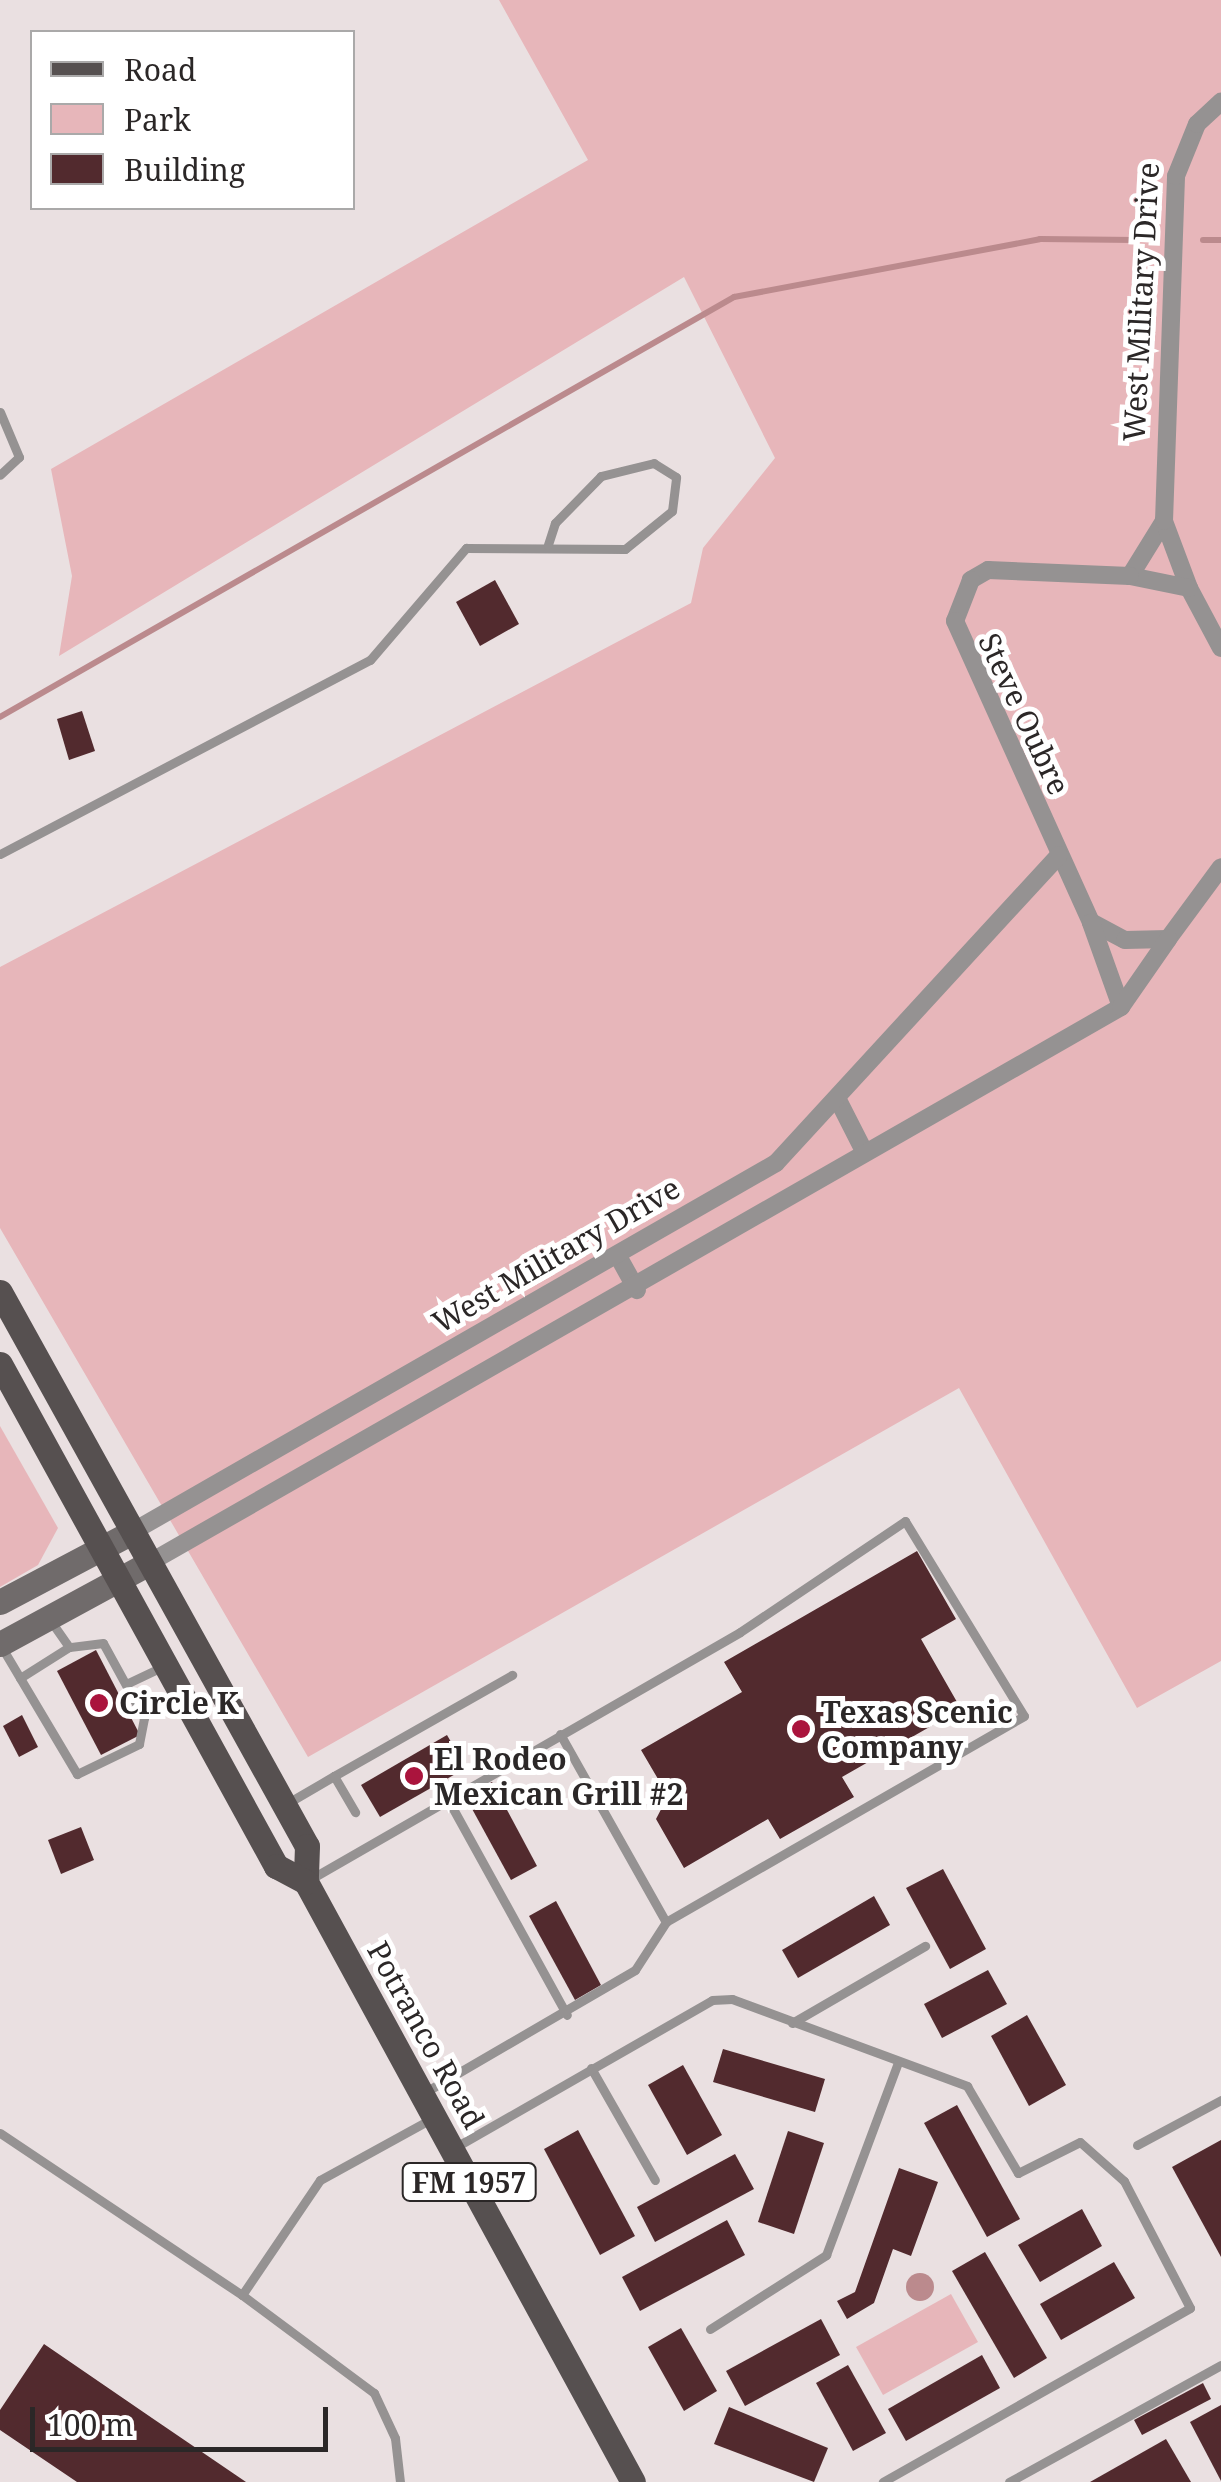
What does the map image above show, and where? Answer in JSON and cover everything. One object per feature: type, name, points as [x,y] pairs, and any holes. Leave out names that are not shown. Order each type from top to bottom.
[{"type":"main road","name":"Potranco Road","points":[[0,1292],[306,1846],[306,1882],[633,2482]]},
{"type":"main road","name":"Potranco Road","points":[[0,1364],[276,1866],[306,1882]]},
{"type":"main road","name":"West Military Drive","points":[[0,1602],[132,1532]]},
{"type":"main road","points":[[0,1644],[150,1563]]},
{"type":"street","name":"West Military Drive","points":[[1189,588],[1164,521],[1176,176],[1197,124],[1221,102]]},
{"type":"street","name":"West Military Drive","points":[[1130,576],[1164,521]]},
{"type":"street","name":"Steve Oubre","points":[[1121,1007],[1091,922],[956,620],[971,580],[988,570],[1130,576],[1189,588]]},
{"type":"street","points":[[1189,588],[1221,648]]},
{"type":"street","name":"West Military Drive","points":[[132,1532],[776,1163],[1059,856]]},
{"type":"street","points":[[150,1563],[637,1290],[865,1152],[1121,1007],[1221,867]]},
{"type":"street","points":[[1091,922],[1125,940],[1168,940]]},
{"type":"street","points":[[838,1100],[865,1152]]},
{"type":"street","points":[[618,1256],[637,1290]]},
{"type":"lane","points":[[0,412],[20,457],[0,476]]},
{"type":"lane","points":[[0,854],[370,660],[466,548],[548,545],[626,549],[672,511],[676,477],[654,463],[601,476],[562,513],[548,545]]},
{"type":"lane","points":[[242,2294],[320,2180],[635,1970],[666,1922],[1024,1716],[906,1521],[740,1632],[446,1796],[306,1882]]},
{"type":"lane","points":[[48,1617],[69,1647]]},
{"type":"lane","points":[[0,1644],[20,1678],[78,1774],[140,1744],[148,1731],[103,1643],[69,1647],[20,1678]]},
{"type":"lane","points":[[126,1684],[165,1665]]},
{"type":"lane","points":[[284,1806],[512,1674]]},
{"type":"lane","points":[[560,1734],[666,1922]]},
{"type":"lane","points":[[334,1776],[355,1812]]},
{"type":"lane","points":[[446,1796],[566,2014]]},
{"type":"lane","points":[[792,2023],[926,1946]]},
{"type":"lane","points":[[451,2149],[712,2000],[792,2023],[967,2086],[1018,2173],[1080,2142],[1124,2181],[1190,2308],[884,2482]]},
{"type":"lane","points":[[710,2329],[826,2255],[898,2062]]},
{"type":"lane","points":[[590,2068],[655,2180]]},
{"type":"lane","points":[[1137,2145],[1221,2100]]},
{"type":"lane","points":[[0,2133],[242,2294],[374,2393],[396,2438],[400,2482]]},
{"type":"lane","points":[[1009,2482],[1221,2364]]},
{"type":"green space","points":[[499,0],[1221,0],[1221,1661],[1137,1708],[959,1388],[308,1757],[0,1228],[0,967],[691,603],[703,548],[775,458],[684,277],[59,656],[72,576],[51,469],[588,160]]},
{"type":"green space","points":[[0,1426],[58,1528],[38,1565],[0,1587]]},
{"type":"green space","points":[[951,2294],[978,2342],[883,2395],[856,2347]]},
{"type":"shaded area","points":[[920,2273],[930,2277],[934,2287],[930,2297],[920,2301],[910,2297],[906,2287],[910,2277]]},
{"type":"building","points":[[495,580],[519,624],[480,646],[456,602]]},
{"type":"building","points":[[82,711],[95,751],[69,760],[57,719]]},
{"type":"building","name":"Texas Scenic Company","points":[[917,1551],[956,1619],[921,1639],[961,1709],[842,1777],[854,1797],[780,1839],[768,1819],[684,1868],[656,1819],[668,1796],[641,1750],[742,1692],[724,1662]]},
{"type":"building","points":[[96,1650],[140,1735],[101,1755],[57,1671]]},
{"type":"building","points":[[22,1715],[38,1747],[19,1757],[3,1726]]},
{"type":"building","name":"El Rodeo Mexican Grill #2","points":[[447,1735],[466,1768],[380,1817],[361,1785]]},
{"type":"building","points":[[492,1782],[537,1866],[511,1880],[465,1796]]},
{"type":"building","points":[[81,1827],[94,1860],[61,1874],[48,1840]]},
{"type":"building","points":[[943,1869],[986,1949],[950,1969],[906,1888]]},
{"type":"building","points":[[874,1896],[890,1925],[798,1978],[782,1950]]},
{"type":"building","points":[[556,1901],[601,1985],[575,2000],[529,1916]]},
{"type":"building","points":[[988,1970],[1007,2004],[942,2038],[924,2004]]},
{"type":"building","points":[[1027,2015],[1066,2085],[1029,2106],[991,2036]]},
{"type":"building","points":[[723,2049],[825,2079],[815,2112],[713,2082]]},
{"type":"building","points":[[683,2065],[722,2135],[687,2155],[648,2085]]},
{"type":"building","points":[[957,2105],[1020,2219],[987,2237],[924,2123]]},
{"type":"building","points":[[578,2130],[635,2236],[600,2255],[544,2149]]},
{"type":"building","points":[[788,2131],[824,2143],[794,2234],[758,2222]]},
{"type":"building","points":[[1221,2140],[1221,2257],[1172,2167]]},
{"type":"building","points":[[735,2154],[754,2189],[655,2242],[637,2207]]},
{"type":"building","points":[[899,2168],[938,2182],[911,2256],[893,2249],[874,2303],[847,2319],[837,2301],[855,2292]]},
{"type":"building","points":[[1082,2209],[1102,2246],[1040,2282],[1018,2245]]},
{"type":"building","points":[[727,2220],[745,2255],[640,2311],[622,2277]]},
{"type":"building","points":[[985,2252],[1047,2358],[1014,2378],[952,2271]]},
{"type":"building","points":[[1114,2262],[1135,2298],[1061,2340],[1040,2304]]},
{"type":"building","points":[[821,2319],[840,2355],[745,2406],[726,2371]]},
{"type":"building","points":[[681,2328],[717,2391],[684,2411],[648,2347]]},
{"type":"building","points":[[44,2344],[246,2482],[77,2482],[0,2430],[0,2410]]},
{"type":"building","points":[[982,2355],[1000,2388],[906,2441],[888,2409]]},
{"type":"building","points":[[848,2365],[886,2433],[853,2451],[816,2383]]},
{"type":"building","points":[[1203,2383],[1211,2399],[1142,2435],[1134,2420]]},
{"type":"building","points":[[1221,2405],[1221,2481],[1190,2422]]},
{"type":"building","points":[[729,2407],[828,2448],[814,2482],[714,2444]]},
{"type":"building","points":[[1166,2439],[1191,2482],[1090,2482]]},
{"type":"waterway","points":[[0,717],[734,297],[1040,239],[1136,240]]},
{"type":"waterway","points":[[1203,240],[1221,240]]},
{"type":"place","name":"Circle K","points":[[99,1703]]},
{"type":"place","name":"Texas Scenic Company","points":[[801,1729]]},
{"type":"place","name":"El Rodeo Mexican Grill #2","points":[[414,1776]]}]
